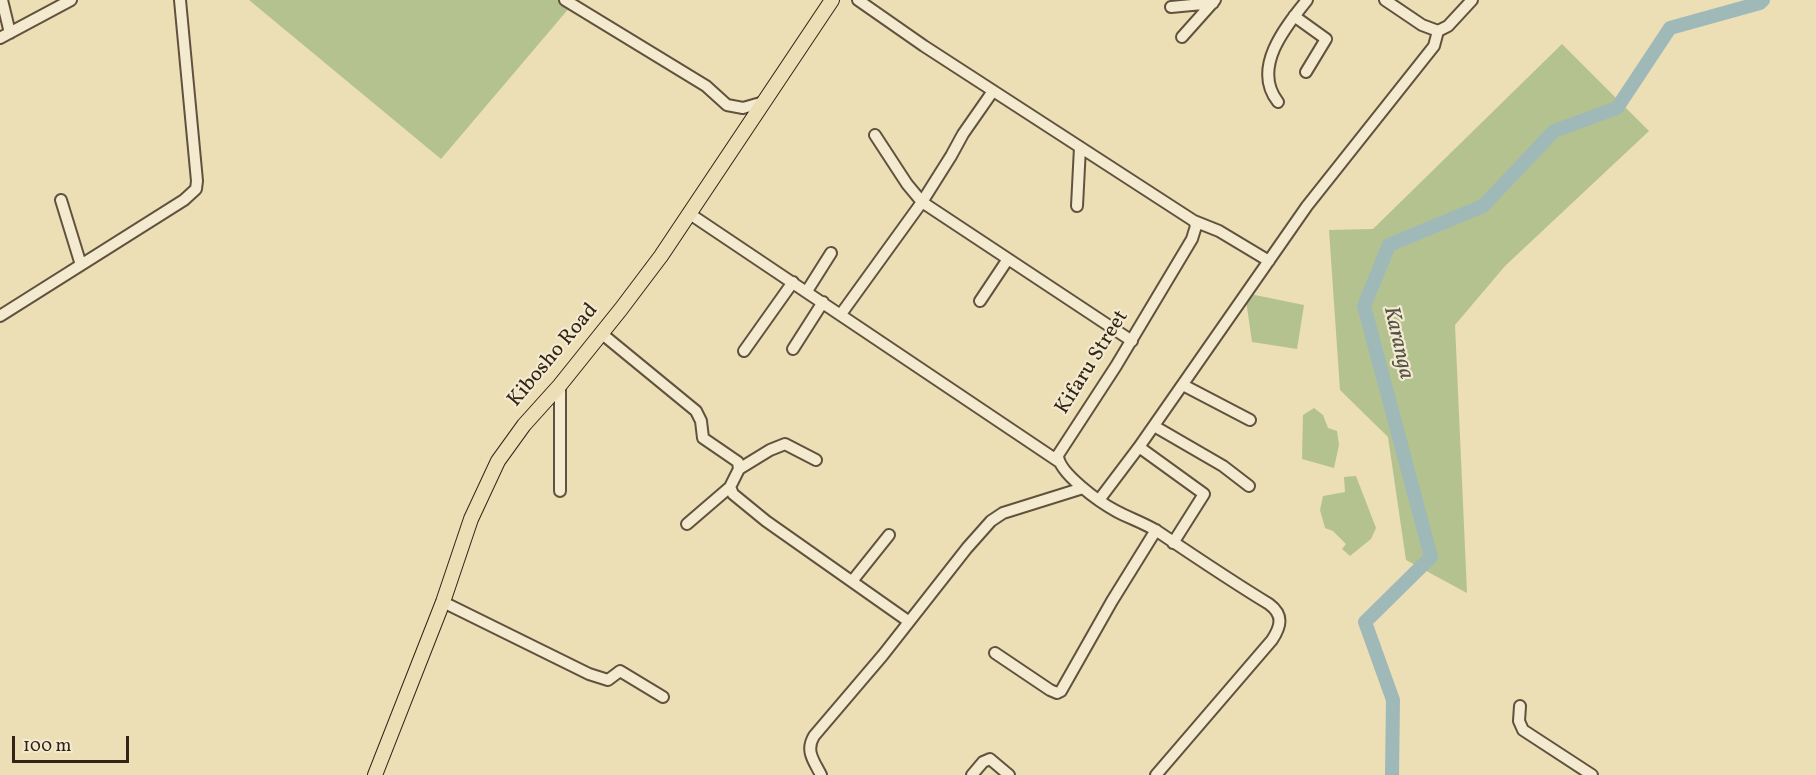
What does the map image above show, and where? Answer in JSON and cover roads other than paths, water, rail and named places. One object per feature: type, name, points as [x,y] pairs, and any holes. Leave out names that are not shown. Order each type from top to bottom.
[{"type":"main road","name":"Kibosho Road","points":[[375,775],[443,602],[471,519],[488,479],[513,439],[560,385],[654,265],[832,0]]},
{"type":"street","points":[[2,0],[5,35],[70,0]]},
{"type":"street","points":[[0,316],[184,200],[196,189],[180,0]]},
{"type":"street","points":[[565,0],[706,86],[727,105],[743,108],[764,102]]},
{"type":"street","points":[[858,0],[993,91],[1194,221],[1219,231],[1269,261]]},
{"type":"street","points":[[1278,102],[1270,90],[1272,53],[1277,40],[1307,0]]},
{"type":"street","points":[[1385,0],[1422,25],[1438,31],[1448,26],[1472,0]]},
{"type":"street","points":[[1172,7],[1214,1]]},
{"type":"street","points":[[1182,37],[1214,1]]},
{"type":"street","points":[[1294,16],[1326,39],[1306,72]]},
{"type":"street","points":[[1099,500],[1154,426],[1315,196],[1434,46],[1438,31]]},
{"type":"street","points":[[841,314],[922,202],[963,134],[993,91]]},
{"type":"street","points":[[875,135],[907,184],[922,202],[1132,341]]},
{"type":"street","points":[[1077,206],[1080,147]]},
{"type":"street","points":[[61,201],[81,265]]},
{"type":"street","points":[[690,214],[1058,461],[1083,488],[1099,500],[1156,530],[1279,613],[1280,621],[1277,631],[1265,650],[1156,775]]},
{"type":"street","name":"Kifaru Street","points":[[1058,461],[1060,449],[1132,341],[1192,238],[1196,226],[1194,221]]},
{"type":"street","points":[[807,291],[831,253]]},
{"type":"street","points":[[980,301],[1008,259]]},
{"type":"street","points":[[744,351],[793,282]]},
{"type":"street","points":[[793,349],[823,302]]},
{"type":"street","points":[[601,333],[696,411],[701,421],[703,438],[735,459],[739,469]]},
{"type":"street","points":[[560,385],[560,491]]},
{"type":"street","points":[[1183,385],[1250,420]]},
{"type":"street","points":[[1154,426],[1223,466],[1249,486]]},
{"type":"street","points":[[687,524],[730,487],[739,469],[770,450],[785,444],[816,460]]},
{"type":"street","points":[[1139,447],[1204,494],[1173,543]]},
{"type":"street","points":[[730,487],[739,500],[908,621]]},
{"type":"street","points":[[821,775],[809,751],[810,742],[884,655],[908,621],[967,548],[996,517],[1083,488]]},
{"type":"street","points":[[995,653],[1050,690],[1057,693],[1061,691],[1112,601],[1156,530]]},
{"type":"street","points":[[853,580],[889,535]]},
{"type":"street","points":[[443,602],[590,674],[608,680],[620,671],[663,697]]},
{"type":"street","points":[[1520,706],[1518,721],[1523,730],[1592,775]]},
{"type":"street","points":[[972,775],[983,762],[990,759],[1009,775]]},
{"type":"waterway","name":"Karanga","points":[[1392,775],[1393,700],[1365,622],[1431,557],[1364,306],[1389,245],[1483,206],[1554,131],[1617,108],[1670,28],[1760,3],[1763,0]]}]
